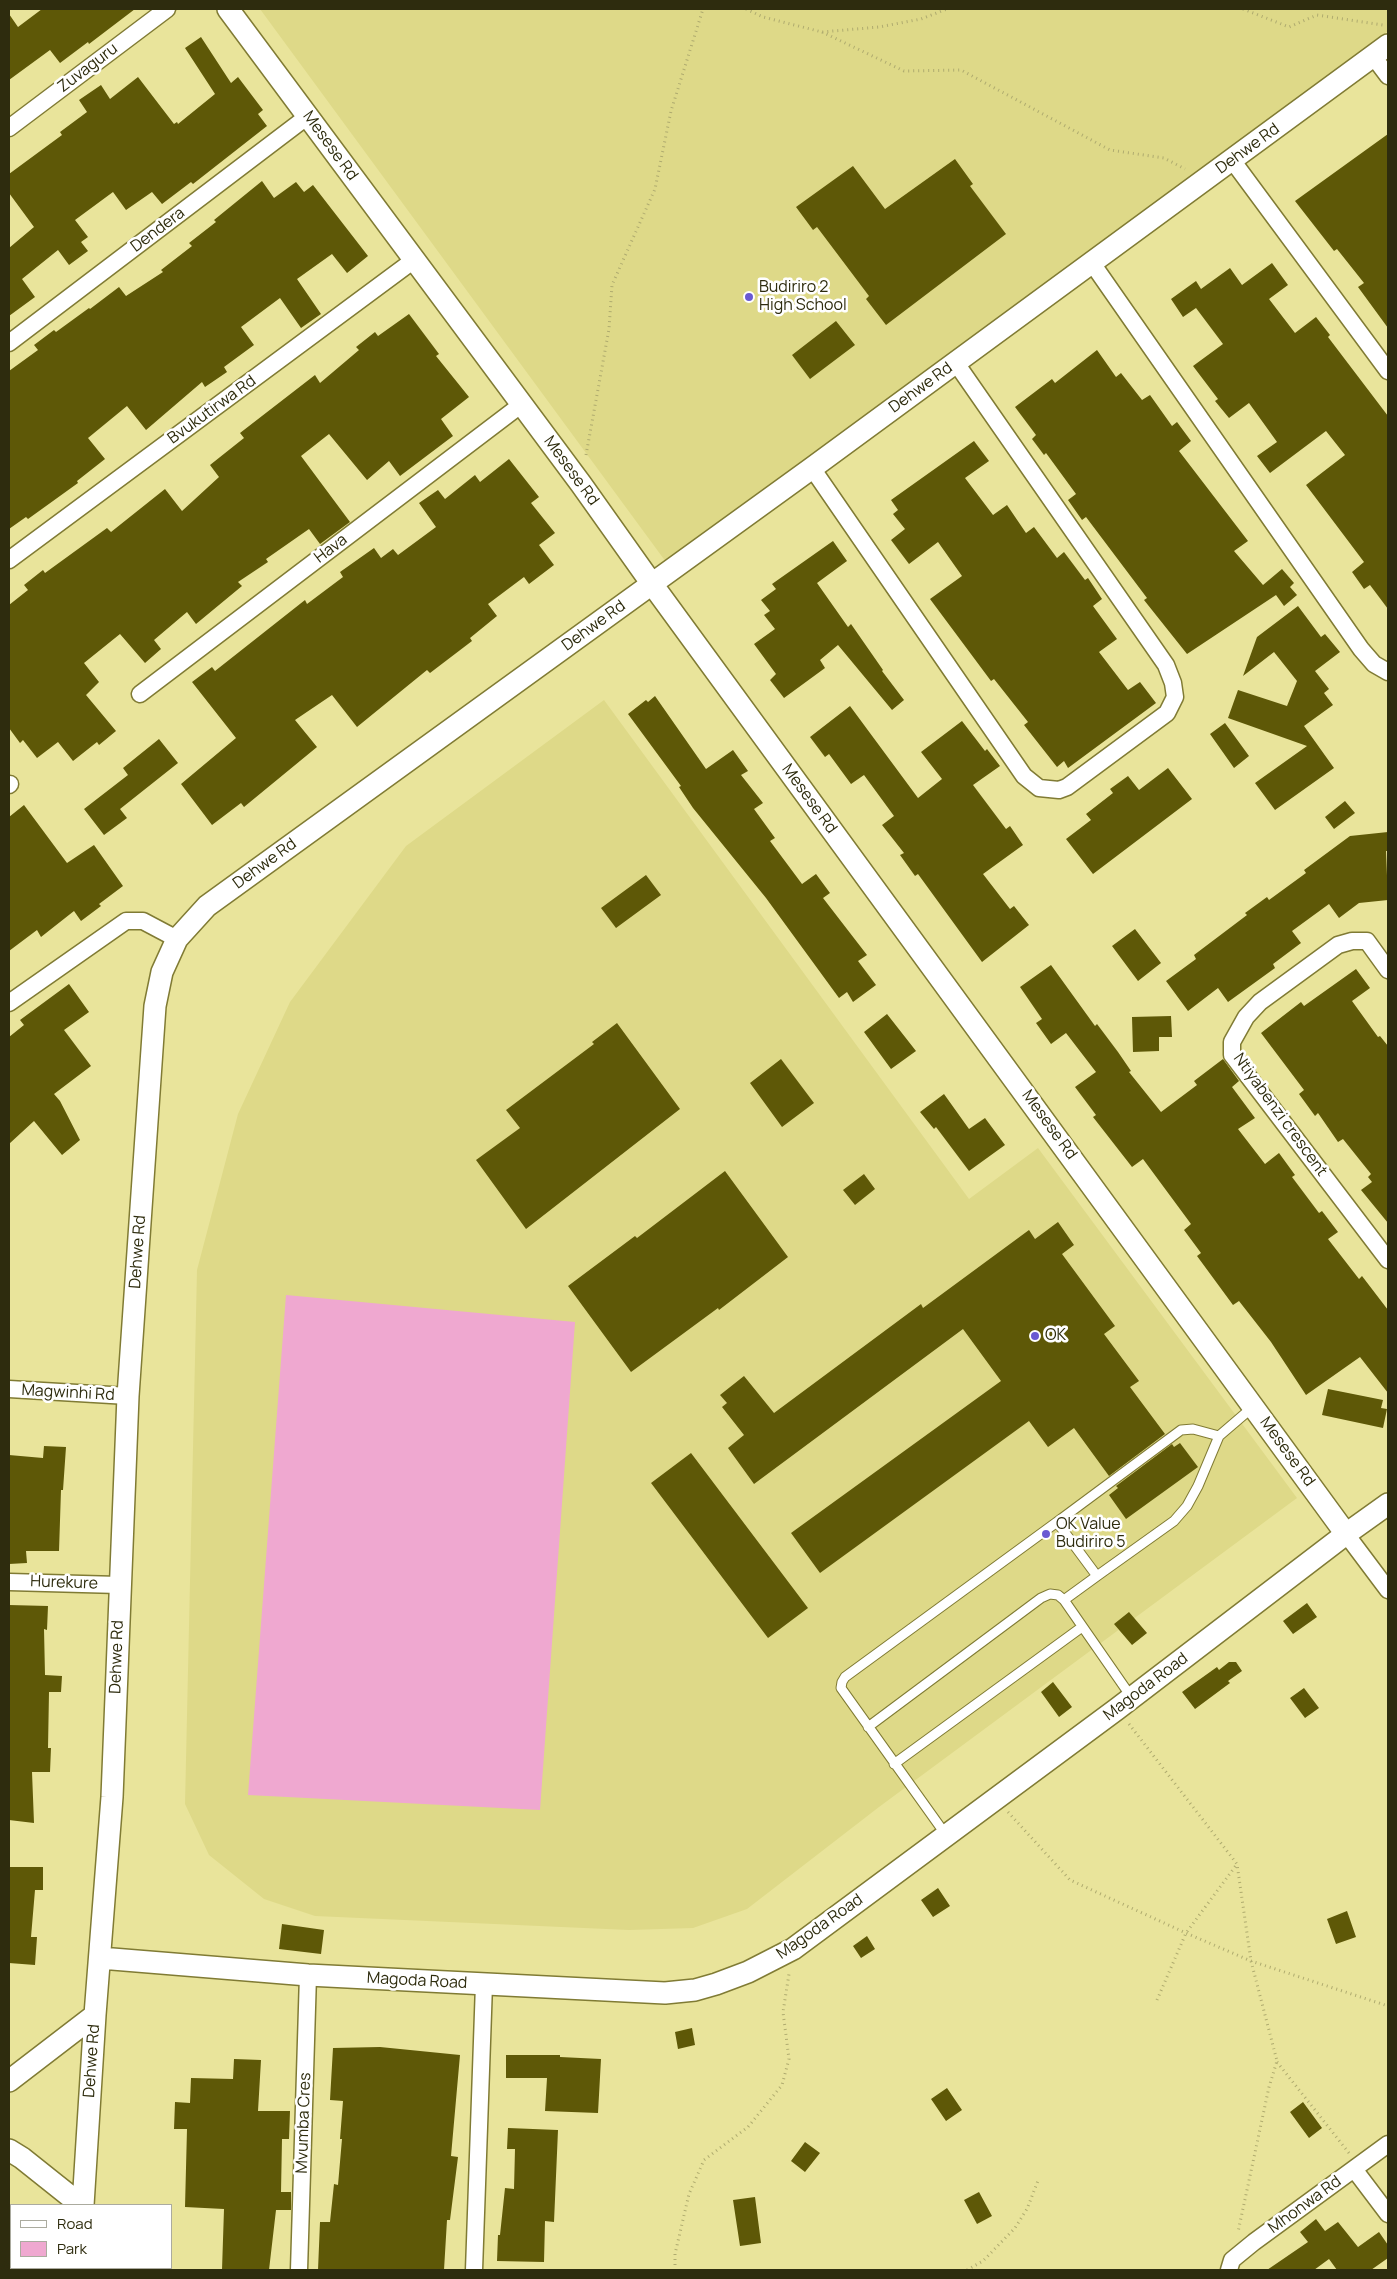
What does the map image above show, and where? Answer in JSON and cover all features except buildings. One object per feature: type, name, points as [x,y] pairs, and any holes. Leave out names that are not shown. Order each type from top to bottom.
[{"type":"street","name":"Zuvaguru","points":[[9,128],[167,9]]},
{"type":"street","name":"Mesese Rd","points":[[228,9],[581,484],[652,584],[1388,1590]]},
{"type":"street","name":"Dehwe Rd","points":[[82,2204],[112,1797],[128,1396],[155,1006],[162,972],[177,939],[207,906],[812,468],[1381,50]]},
{"type":"street","points":[[1381,50],[1388,76]]},
{"type":"street","name":"Dendera","points":[[9,343],[308,116]]},
{"type":"street","points":[[1232,160],[1388,371]]},
{"type":"street","name":"Bvukutirwa Rd","points":[[9,560],[414,260]]},
{"type":"street","points":[[1092,263],[1361,649],[1374,664],[1388,672]]},
{"type":"street","points":[[812,468],[1024,776],[1039,788],[1054,790],[1067,787],[1166,713],[1175,697],[1173,683],[1166,665],[956,363]]},
{"type":"street","name":"Hava","points":[[140,694],[522,404]]},
{"type":"street","points":[[9,1003],[126,922],[143,922],[177,939]]},
{"type":"street","name":"Ntiyabenzi crescent","points":[[1388,970],[1366,941],[1352,941],[1338,946],[1260,1002],[1246,1017],[1232,1042],[1232,1055],[1388,1260]]},
{"type":"street","name":"Magwinhi Rd","points":[[9,1389],[128,1396]]},
{"type":"street","name":"Magoda Road","points":[[100,1958],[308,1975],[665,1993],[695,1990],[748,1972],[793,1949],[1125,1703],[1388,1504]]},
{"type":"street","name":"Hurekure","points":[[9,1582],[119,1585]]},
{"type":"street","name":"Mvumba Cres","points":[[299,2270],[308,1975]]},
{"type":"street","points":[[474,2270],[484,1984]]},
{"type":"street","points":[[9,2081],[95,2015]]},
{"type":"street","name":"Mhonwa Rd","points":[[1230,2265],[1388,2144]]},
{"type":"street","points":[[9,2150],[81,2204]]},
{"type":"street","points":[[1357,2167],[1388,2214]]},
{"type":"lane","points":[[1064,1600],[1174,1520],[1187,1506],[1219,1436],[1254,1406]]},
{"type":"lane","points":[[946,1835],[841,1688],[845,1677],[1181,1430],[1193,1428],[1219,1436]]},
{"type":"lane","points":[[1057,1522],[1097,1576]]},
{"type":"lane","points":[[868,1727],[1041,1598],[1050,1594],[1064,1600],[1082,1627],[1125,1703]]},
{"type":"lane","points":[[894,1764],[1082,1627]]},
{"type":"path","points":[[581,484],[609,329],[612,285],[655,189],[672,111],[703,9]]},
{"type":"path","points":[[746,9],[763,17],[822,32],[904,71],[961,70],[1110,150],[1164,158],[1205,180]]},
{"type":"path","points":[[822,32],[879,27],[912,21],[947,9]]},
{"type":"path","points":[[1243,9],[1289,27],[1317,16],[1388,25]]},
{"type":"path","points":[[1125,1703],[1237,1864],[1251,1961],[1277,2061],[1357,2167]]},
{"type":"path","points":[[996,1799],[1070,1880],[1186,1934],[1251,1961],[1388,2006]]},
{"type":"path","points":[[1157,2000],[1186,1934],[1237,1864]]},
{"type":"path","points":[[675,2270],[676,2254],[689,2194],[704,2160],[748,2127],[782,2085],[789,2059],[783,2012],[793,1949]]},
{"type":"path","points":[[1230,2265],[1277,2061]]},
{"type":"path","points":[[967,2270],[983,2261],[1015,2228],[1027,2209],[1039,2178]]},
{"type":"shaded area","name":"Budiriro 2 High School","points":[[260,9],[1388,9],[1388,31],[666,562]]},
{"type":"shaded area","points":[[604,700],[969,1199],[1038,1148],[1297,1498],[879,1807],[747,1909],[693,1928],[629,1930],[315,1916],[264,1899],[209,1855],[185,1804],[197,1270],[238,1114],[290,1002],[406,846]]},
{"type":"green space","points":[[286,1295],[575,1322],[540,1810],[248,1795]]},
{"type":"place","name":"Budiriro 2 High School","points":[[749,297]]},
{"type":"place","name":"OK","points":[[1035,1336]]},
{"type":"place","name":"OK Value Budiriro 5","points":[[1046,1534]]}]
